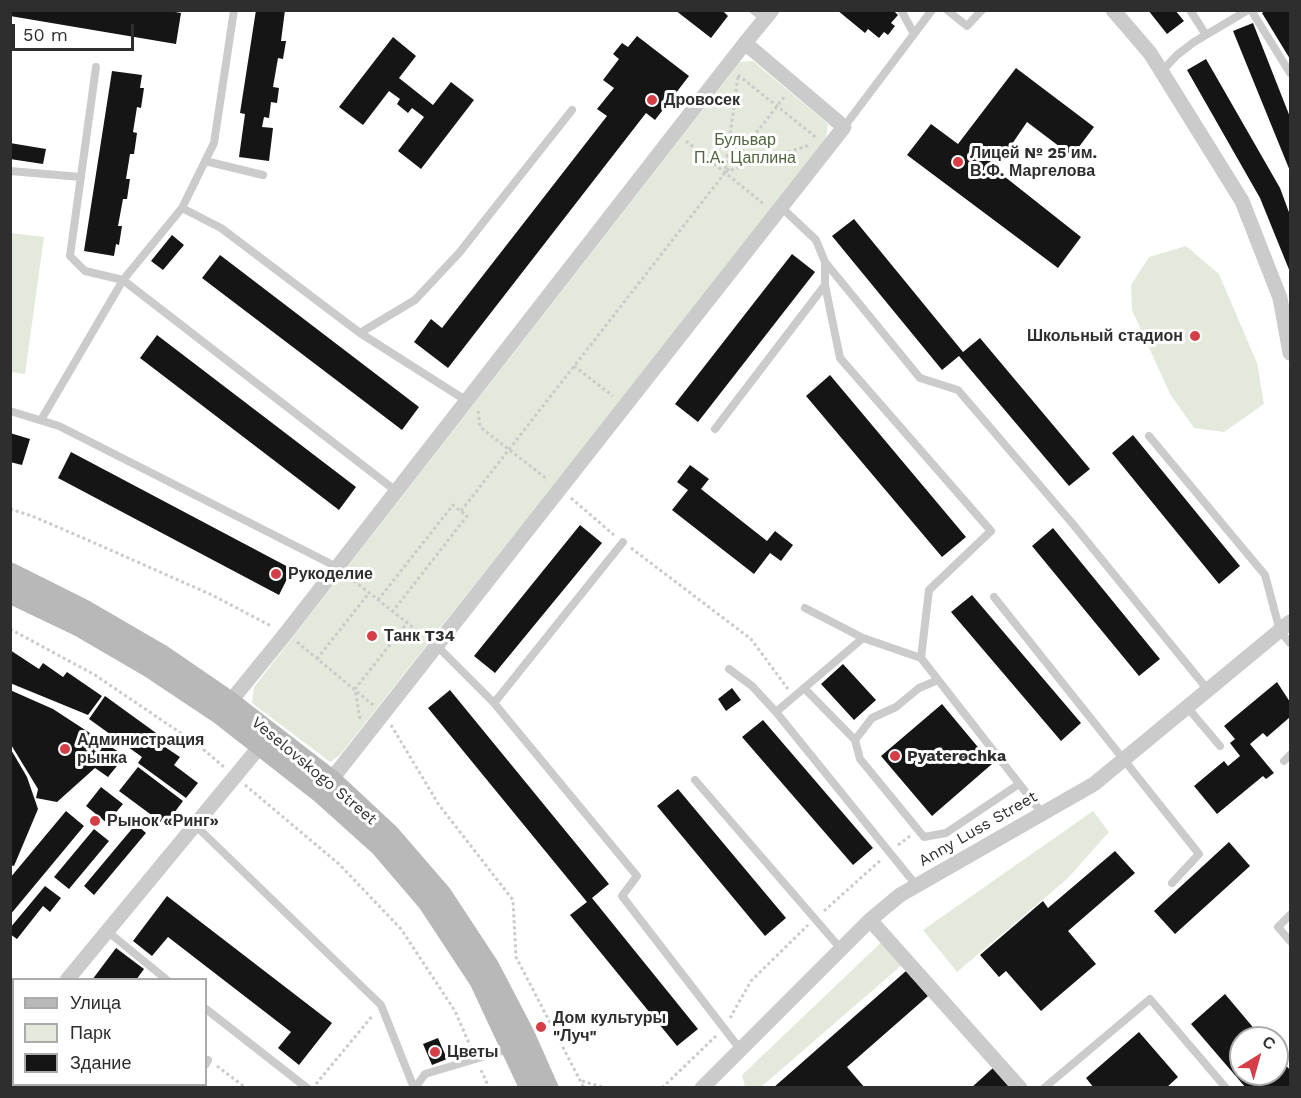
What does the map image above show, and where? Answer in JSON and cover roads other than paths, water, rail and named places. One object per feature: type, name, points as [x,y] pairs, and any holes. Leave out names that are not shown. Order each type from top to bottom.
[{"type":"main road","name":"Veselovskogo Street","points":[[10,573],[86,611],[160,654],[225,708],[390,835],[441,894],[489,967],[524,1034],[548,1088]]},
{"type":"main road","name":"Veselovskogo Street","points":[[10,593],[100,638],[225,708],[261,745],[326,787],[428,902],[480,981],[530,1088]]},
{"type":"street","points":[[1113,10],[1150,53],[1242,201],[1286,302],[1290,353]]},
{"type":"street","points":[[225,708],[676,132],[733,71],[763,13]]},
{"type":"street","points":[[326,787],[844,127],[746,43]]},
{"type":"street","name":"Anny Luss Street","points":[[708,1085],[740,1049],[870,920],[900,895],[1094,783],[1208,690],[1287,632]]},
{"type":"street","points":[[70,978],[261,745]]},
{"type":"street","points":[[870,920],[1020,1088]]},
{"type":"lane","points":[[41,420],[123,280],[182,208],[214,143],[234,10]]},
{"type":"lane","points":[[901,10],[914,34]]},
{"type":"lane","points":[[844,127],[932,10]]},
{"type":"lane","points":[[947,10],[967,26],[982,10]]},
{"type":"lane","points":[[1190,10],[1206,35]]},
{"type":"lane","points":[[1162,72],[1177,55],[1249,10],[1290,73]]},
{"type":"lane","points":[[96,67],[70,256],[86,271],[123,280],[396,491]]},
{"type":"lane","points":[[360,333],[415,300],[459,253],[572,110]]},
{"type":"lane","points":[[205,161],[263,175]]},
{"type":"lane","points":[[10,171],[81,177]]},
{"type":"lane","points":[[182,208],[221,228],[360,333],[467,401]]},
{"type":"lane","points":[[779,210],[816,240],[825,262],[920,378],[958,390],[1208,690]]},
{"type":"lane","points":[[825,262],[825,285],[840,358],[992,531],[929,590],[921,658]]},
{"type":"lane","points":[[715,429],[825,285]]},
{"type":"lane","points":[[10,411],[59,426],[337,567]]},
{"type":"lane","points":[[1149,436],[1264,575],[1287,632]]},
{"type":"lane","points":[[495,703],[623,542]]},
{"type":"lane","points":[[994,597],[1199,854],[1172,883]]},
{"type":"lane","points":[[805,608],[863,638],[921,658],[1042,813]]},
{"type":"lane","points":[[776,712],[863,638]]},
{"type":"lane","points":[[438,646],[495,703],[638,876],[622,896],[740,1049]]},
{"type":"lane","points":[[729,669],[752,686],[776,712],[916,885]]},
{"type":"lane","points":[[855,740],[873,718],[896,707],[919,688],[938,680]]},
{"type":"lane","points":[[804,688],[855,740],[860,759],[924,837],[946,833],[1019,784]]},
{"type":"lane","points":[[1187,707],[1220,746]]},
{"type":"lane","points":[[695,780],[840,950]]},
{"type":"lane","points":[[195,825],[381,1005],[414,1088]]},
{"type":"lane","points":[[1290,915],[1278,927],[1290,941]]},
{"type":"lane","points":[[107,931],[165,978]]},
{"type":"lane","points":[[1044,1088],[1150,999],[1226,1088]]},
{"type":"lane","points":[[207,1010],[307,1088]]},
{"type":"lane","points":[[414,1088],[425,1074],[513,1048]]},
{"type":"place","name":"Дровосек","points":[[652,100]]},
{"type":"place","name":"Лицей № 25 им. В.Ф. Маргелова","points":[[958,162]]},
{"type":"place","name":"Школьный стадион","points":[[1195,336]]},
{"type":"place","name":"Рукоделие","points":[[276,574]]},
{"type":"place","name":"Танк T34","points":[[372,636]]},
{"type":"place","name":"Администрация рынка","points":[[65,749]]},
{"type":"place","name":"Pyaterochka","points":[[895,756]]},
{"type":"place","name":"Рынок «Ринг»","points":[[95,821]]},
{"type":"place","name":"Дом культуры \"Луч\"","points":[[541,1027]]},
{"type":"place","name":"Цветы","points":[[435,1052]]},
{"type":"park label","name":"Бульвар П.А. Цаплина","points":[[745,149]]}]
